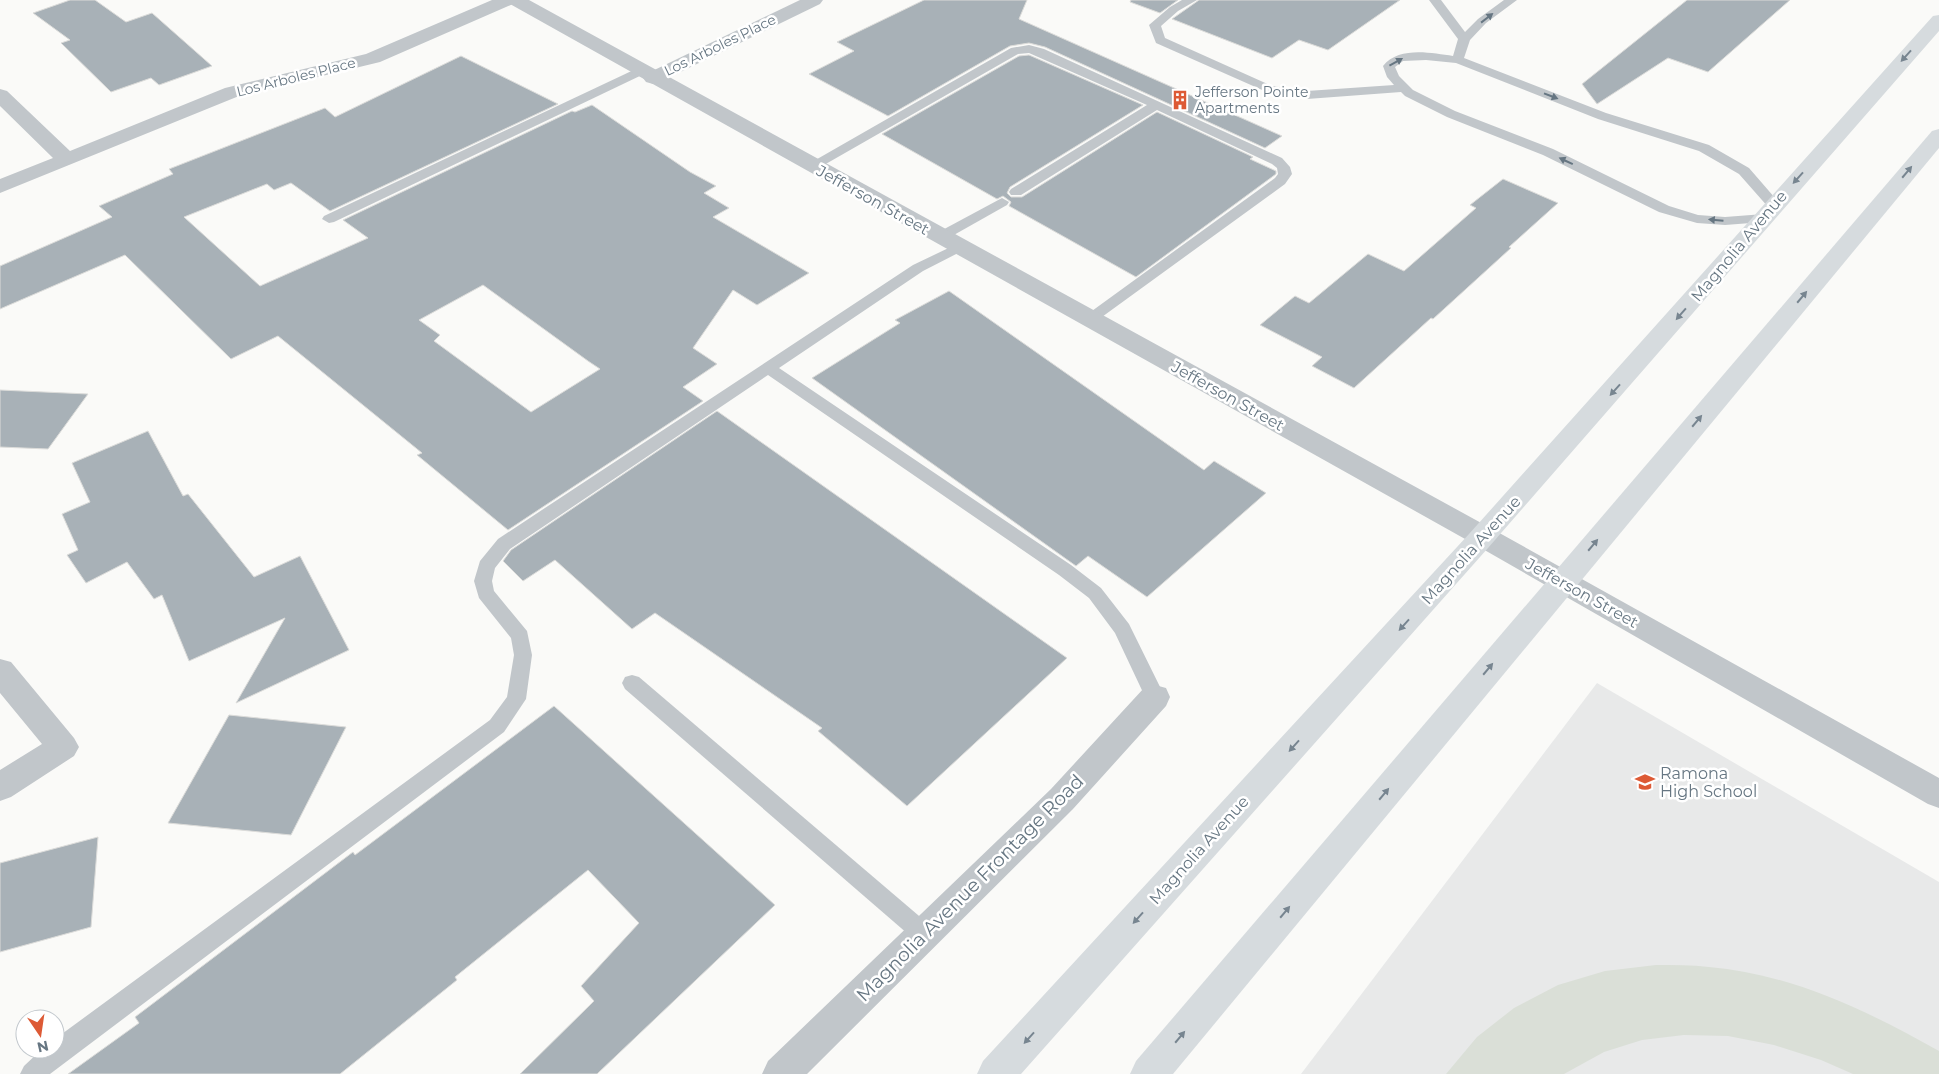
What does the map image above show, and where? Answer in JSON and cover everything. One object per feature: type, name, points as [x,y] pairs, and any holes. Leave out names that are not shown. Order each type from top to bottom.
[{"type":"main road","name":"Magnolia Avenue","points":[[996,1074],[1484,537],[1939,20]]},
{"type":"main road","points":[[1149,1074],[1939,135]]},
{"type":"street","name":"Los Arboles Place","points":[[0,187],[232,92],[373,58],[507,0]]},
{"type":"street","name":"Jefferson Street","points":[[516,0],[646,74],[1484,537],[1939,794]]},
{"type":"street","name":"Los Arboles Place","points":[[646,74],[814,0]]},
{"type":"street","points":[[0,95],[67,160]]},
{"type":"street","points":[[0,671],[63,747],[0,786]]},
{"type":"street","name":"Magnolia Avenue Frontage Road","points":[[781,1074],[1062,799],[1155,697]]},
{"type":"lane","points":[[1191,0],[1174,9],[1155,25],[1160,40],[1268,89],[1307,95],[1403,88]]},
{"type":"lane","points":[[1435,0],[1464,39]]},
{"type":"lane","points":[[1458,60],[1464,39],[1482,21],[1511,0]]},
{"type":"lane","points":[[812,166],[1015,51],[1029,49],[1040,52],[1277,161],[1283,167],[1285,174],[1280,181],[1090,320]]},
{"type":"lane","points":[[1426,56],[1458,60],[1602,116],[1704,148],[1744,171],[1769,212],[1725,221],[1697,218],[1664,209],[1548,152],[1451,114],[1408,94],[1403,88],[1392,77],[1389,66],[1400,58],[1426,56]]},
{"type":"lane","points":[[329,219],[646,74]]},
{"type":"lane","points":[[1016,192],[1156,105]]},
{"type":"lane","points":[[940,237],[1002,202]]},
{"type":"lane","points":[[32,1074],[52,1056],[497,726],[516,698],[523,655],[520,636],[485,593],[483,581],[486,566],[504,544],[918,268],[959,247]]},
{"type":"lane","points":[[768,368],[1065,570],[1095,593],[1122,629],[1155,697]]},
{"type":"lane","points":[[632,683],[924,934]]},
{"type":"shaded area","name":"Ramona High School","points":[[1597,683],[1939,882],[1939,1074],[1301,1074]]},
{"type":"shaded area","points":[[1656,965],[1696,966],[1740,971],[1770,977],[1829,997],[1885,1022],[1939,1051],[1939,1074],[1853,1074],[1821,1060],[1774,1045],[1728,1036],[1684,1035],[1642,1040],[1604,1052],[1564,1074],[1446,1074],[1477,1037],[1514,1008],[1558,985],[1605,971]]},
{"type":"building","points":[[70,0],[95,0],[126,22],[152,13],[212,66],[159,85],[151,78],[111,92],[61,43],[70,40],[33,13]]},
{"type":"building","points":[[924,0],[1027,0],[1019,19],[1282,136],[1265,148],[1045,47],[1029,43],[1010,46],[888,116],[809,74],[854,51],[837,42]]},
{"type":"building","points":[[1131,0],[1178,0],[1160,13],[1130,2]]},
{"type":"building","points":[[1199,0],[1400,0],[1328,50],[1299,40],[1272,58],[1172,19]]},
{"type":"building","points":[[1687,0],[1790,0],[1708,72],[1668,58],[1597,104],[1582,84]]},
{"type":"building","points":[[1029,55],[1143,105],[1010,187],[1007,193],[1011,197],[1022,197],[1157,112],[1253,157],[1250,159],[1276,171],[1276,174],[1136,277],[1009,206],[1011,202],[1003,196],[997,199],[882,134],[1019,56]]},
{"type":"building","points":[[461,56],[558,104],[330,211],[291,183],[274,190],[267,184],[184,217],[260,286],[368,238],[343,220],[572,111],[575,112],[592,105],[690,172],[716,186],[704,193],[729,208],[713,217],[809,273],[757,305],[733,290],[693,348],[717,364],[683,387],[703,401],[508,530],[417,455],[422,453],[278,336],[231,359],[125,255],[0,309],[0,266],[112,217],[99,206],[173,174],[169,169],[325,108],[335,117]],"holes":[[[483,285],[600,369],[531,412],[434,341],[440,335],[419,320]]]},
{"type":"building","points":[[1503,179],[1558,203],[1433,319],[1431,318],[1354,388],[1312,366],[1322,357],[1260,325],[1295,296],[1309,303],[1368,254],[1404,271],[1476,208],[1470,205]]},
{"type":"building","points":[[949,291],[1204,470],[1214,461],[1266,493],[1147,597],[1088,556],[1076,566],[812,378],[900,323],[895,320]]},
{"type":"building","points":[[0,390],[88,394],[48,449],[0,447]]},
{"type":"building","points":[[717,411],[1067,658],[907,806],[818,731],[822,728],[655,613],[632,629],[555,560],[523,581],[503,561],[511,550]]},
{"type":"building","points":[[148,431],[183,496],[188,494],[254,577],[300,556],[349,650],[236,703],[285,618],[189,661],[162,595],[154,599],[127,562],[86,583],[67,555],[78,550],[62,514],[90,502],[72,463]]},
{"type":"building","points":[[554,706],[775,905],[597,1074],[520,1074],[594,1001],[581,986],[639,923],[588,870],[455,977],[457,980],[340,1074],[68,1074],[139,1023],[135,1017],[353,852],[355,855]]},
{"type":"building","points":[[229,715],[346,727],[291,835],[168,823]]},
{"type":"building","points":[[98,837],[91,927],[0,952],[0,863]]},
{"type":"place","name":"Jefferson Pointe Apartments","points":[[1180,100]]},
{"type":"place","name":"Ramona High School","points":[[1645,782]]}]
